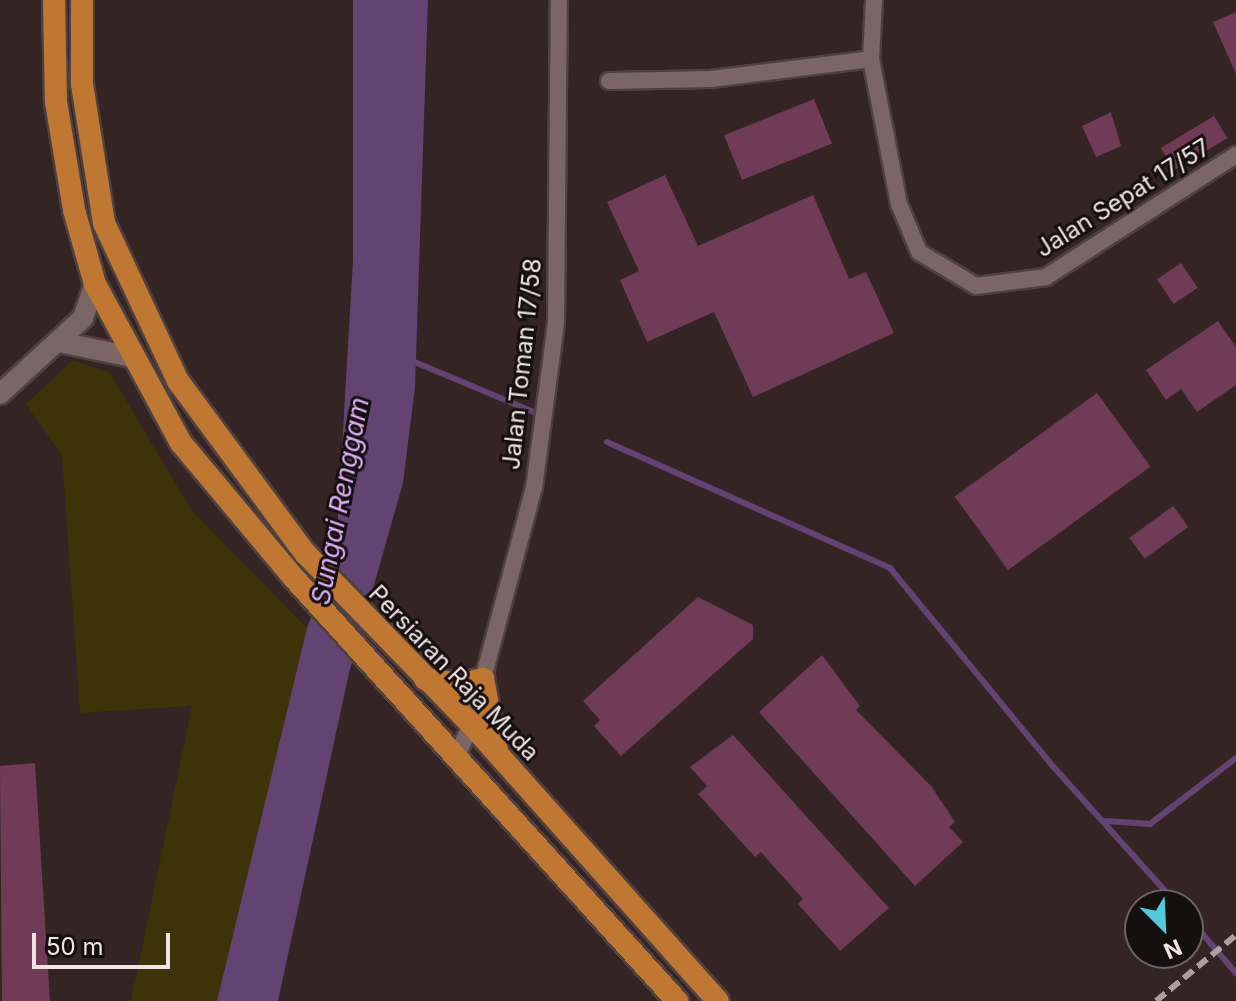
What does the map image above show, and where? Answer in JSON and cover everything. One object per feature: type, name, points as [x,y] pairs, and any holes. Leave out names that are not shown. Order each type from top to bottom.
[{"type":"main road","points":[[54,0],[56,102],[74,210],[95,284],[132,357],[189,455],[294,578],[677,1001]]},
{"type":"main road","name":"Persiaran Raja Muda","points":[[82,0],[82,84],[104,223],[178,381],[305,553],[471,724],[718,1001]]},
{"type":"main road","points":[[425,679],[460,684],[483,679],[499,756]]},
{"type":"street","name":"Jalan Toman 17/58","points":[[456,759],[471,724],[534,488],[556,323],[559,0]]},
{"type":"street","name":"Jalan Sepat 17/57","points":[[874,0],[871,59],[899,204],[919,252],[976,286],[1046,277],[1236,155]]},
{"type":"street","points":[[609,81],[711,79],[871,59]]},
{"type":"street","points":[[0,394],[83,318],[95,284]]},
{"type":"street","points":[[59,342],[132,357]]},
{"type":"shaded area","points":[[73,360],[110,373],[192,511],[307,628],[217,1001],[131,1001],[192,706],[80,713],[62,456],[26,404]]},
{"type":"water","name":"Sungai Renggam","points":[[353,0],[428,0],[415,387],[403,483],[349,673],[278,1001],[217,1001],[307,628],[336,550],[353,260]]},
{"type":"building","points":[[1236,12],[1236,74],[1213,22]]},
{"type":"building","points":[[814,99],[832,144],[742,180],[724,135]]},
{"type":"building","points":[[1111,112],[1121,146],[1096,157],[1082,126]]},
{"type":"building","points":[[1214,116],[1227,138],[1174,170],[1161,148]]},
{"type":"building","points":[[665,175],[698,246],[813,195],[849,279],[866,272],[894,333],[753,397],[714,312],[647,342],[620,280],[639,271],[607,202]]},
{"type":"building","points":[[1181,263],[1198,288],[1174,304],[1157,279]]},
{"type":"building","points":[[1218,321],[1236,347],[1236,385],[1197,412],[1181,389],[1166,400],[1146,370]]},
{"type":"building","points":[[1097,393],[1150,467],[1008,570],[955,496]]},
{"type":"building","points":[[1173,506],[1188,527],[1145,559],[1129,538]]},
{"type":"building","points":[[698,597],[753,625],[753,639],[621,756],[594,726],[600,720],[583,701]]},
{"type":"building","points":[[822,655],[860,706],[856,710],[931,786],[955,822],[949,827],[963,842],[915,886],[759,712]]},
{"type":"building","points":[[733,735],[889,908],[840,951],[798,904],[803,899],[761,852],[755,857],[698,794],[707,786],[690,767]]},
{"type":"building","points":[[35,763],[50,1001],[2,1001],[0,766]]},
{"type":"waterway","points":[[410,360],[534,412]]},
{"type":"waterway","points":[[607,442],[890,568],[1050,763],[1164,889]]},
{"type":"waterway","points":[[1106,821],[1150,824],[1236,758]]},
{"type":"waterway","points":[[1204,936],[1236,973]]},
{"type":"railway","points":[[1156,1001],[1236,935]]}]
